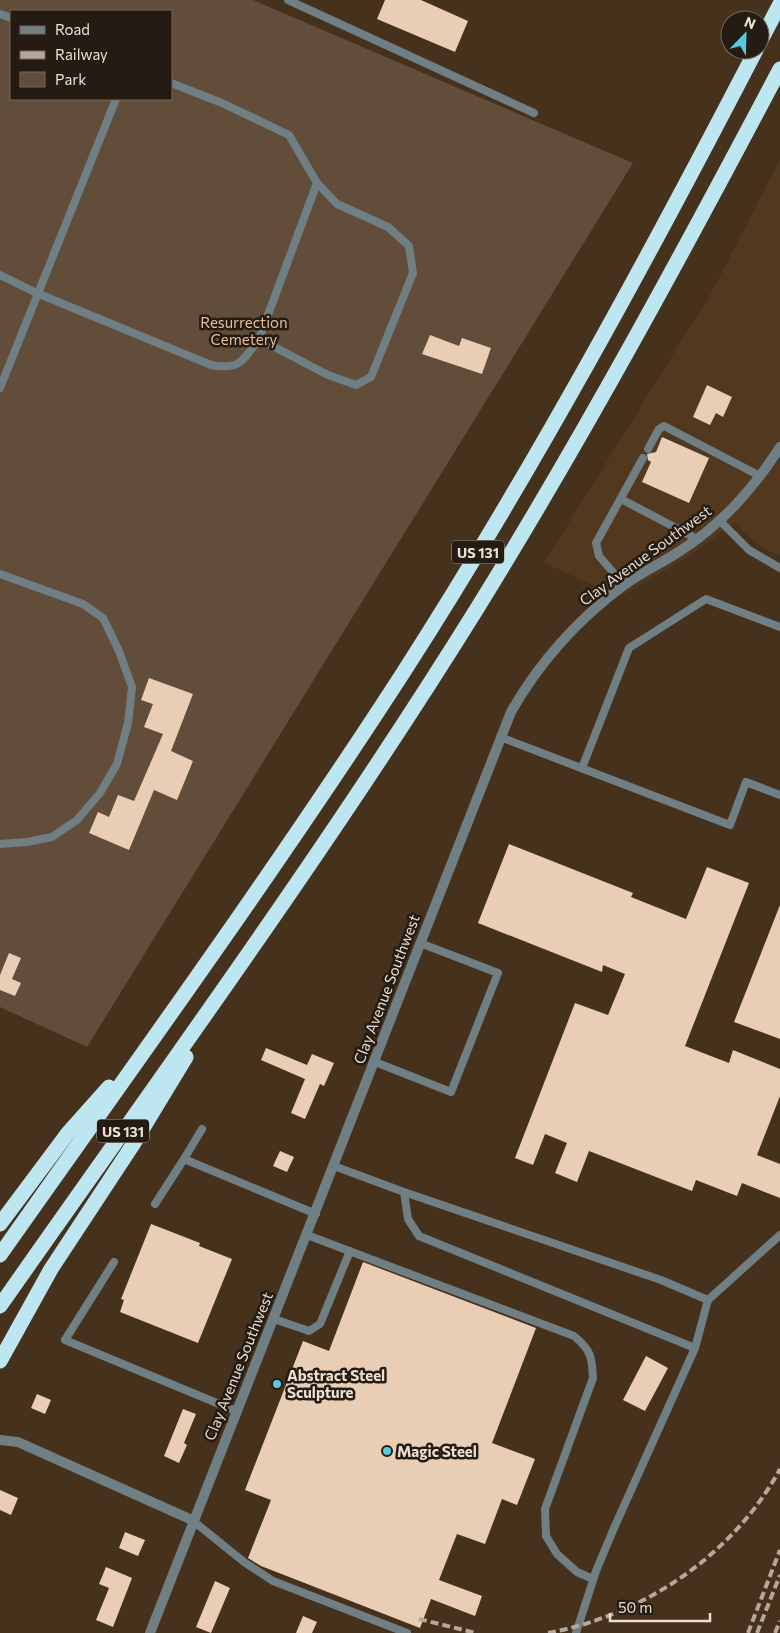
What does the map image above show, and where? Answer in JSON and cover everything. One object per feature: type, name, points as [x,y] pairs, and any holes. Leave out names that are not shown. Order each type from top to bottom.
[{"type":"highway","points":[[770,23],[780,4]]},
{"type":"highway","name":"US 131","points":[[0,1255],[160,1030],[323,794],[404,672],[510,499],[616,315],[751,60]]},
{"type":"highway","name":"US 131","points":[[0,1306],[246,957],[395,736],[546,495],[708,206],[780,69]]},
{"type":"highway","points":[[0,1360],[51,1268],[141,1132],[246,957]]},
{"type":"highway","points":[[0,1224],[68,1133],[160,1030]]},
{"type":"street","name":"Clay Avenue Southwest","points":[[150,1633],[192,1520],[316,1214],[500,737],[524,689],[546,658],[591,611],[624,585],[697,539],[720,520],[760,476],[780,448]]},
{"type":"street","points":[[0,1440],[18,1442],[192,1520]]},
{"type":"lane","points":[[288,0],[534,113]]},
{"type":"lane","points":[[172,83],[222,103],[289,135],[317,183],[337,204],[388,227],[409,246],[413,273],[371,377],[356,385],[328,375],[259,339]]},
{"type":"lane","points":[[0,388],[116,100]]},
{"type":"lane","points":[[0,275],[38,294],[211,365],[230,368],[242,361],[259,339],[317,183]]},
{"type":"lane","points":[[648,449],[660,429],[664,426],[760,476]]},
{"type":"lane","points":[[624,585],[599,556],[596,543],[643,458]]},
{"type":"lane","points":[[620,499],[697,539]]},
{"type":"lane","points":[[720,520],[749,550],[780,568]]},
{"type":"lane","points":[[0,574],[82,604],[103,618],[119,651],[132,687],[128,723],[117,764],[100,793],[77,820],[52,837],[0,844]]},
{"type":"lane","points":[[582,768],[629,648],[706,599],[780,627]]},
{"type":"lane","points":[[500,737],[730,825],[746,782],[780,795]]},
{"type":"lane","points":[[375,1062],[451,1092],[498,973],[420,943]]},
{"type":"lane","points":[[155,1204],[202,1129]]},
{"type":"lane","points":[[184,1160],[316,1214]]},
{"type":"lane","points":[[334,1166],[404,1192],[661,1280],[708,1300]]},
{"type":"lane","points":[[404,1192],[408,1219],[419,1236],[695,1348]]},
{"type":"lane","points":[[307,1235],[574,1336],[587,1346],[592,1359],[593,1378],[545,1510],[546,1536],[557,1554],[577,1572],[593,1579]]},
{"type":"lane","points":[[576,1633],[593,1579],[614,1528],[695,1348],[708,1300],[780,1235]]},
{"type":"lane","points":[[274,1319],[309,1331],[320,1324],[350,1251]]},
{"type":"lane","points":[[114,1262],[65,1340],[236,1411]]},
{"type":"lane","points":[[192,1520],[244,1562],[273,1581],[407,1633]]},
{"type":"shaded area","points":[[780,159],[780,555],[769,551],[745,534],[735,522],[694,553],[620,597],[544,563],[713,290]]},
{"type":"green space","name":"Resurrection Cemetery","points":[[0,0],[253,0],[633,163],[87,1047],[0,1007]]},
{"type":"building","points":[[385,0],[421,0],[468,21],[455,52],[377,19]]},
{"type":"building","points":[[430,335],[459,346],[462,338],[491,348],[482,374],[422,354]]},
{"type":"building","points":[[707,385],[732,397],[723,417],[716,413],[710,425],[693,417]]},
{"type":"building","points":[[662,437],[709,458],[689,503],[642,482],[651,462],[648,460],[647,454],[656,452]]},
{"type":"building","points":[[149,678],[193,694],[171,751],[193,761],[177,800],[154,790],[129,850],[89,833],[98,812],[109,817],[118,795],[134,801],[163,734],[144,727],[153,704],[141,700]]},
{"type":"building","points":[[509,844],[633,893],[631,897],[686,919],[707,867],[749,883],[685,1046],[729,1063],[733,1050],[780,1069],[780,1096],[757,1155],[780,1164],[780,1198],[742,1183],[737,1196],[696,1180],[692,1191],[589,1151],[577,1182],[555,1173],[567,1143],[545,1134],[533,1165],[515,1158],[575,1003],[608,1015],[625,974],[603,965],[602,972],[478,923]]},
{"type":"building","points":[[780,905],[780,1039],[734,1022]]},
{"type":"building","points":[[9,953],[21,958],[12,979],[21,983],[15,996],[0,990],[0,975]]},
{"type":"building","points":[[266,1048],[307,1065],[312,1054],[334,1063],[324,1086],[320,1084],[305,1119],[291,1113],[305,1079],[261,1060]]},
{"type":"building","points":[[280,1151],[294,1157],[287,1172],[273,1166]]},
{"type":"building","points":[[151,1224],[200,1243],[199,1246],[232,1259],[198,1343],[120,1312],[124,1300],[121,1299]]},
{"type":"building","name":"Magic Steel","points":[[363,1262],[536,1328],[492,1443],[535,1459],[517,1505],[502,1499],[485,1544],[457,1534],[439,1580],[482,1596],[475,1616],[431,1599],[420,1628],[261,1566],[248,1558],[271,1500],[245,1490],[303,1341],[329,1351]]},
{"type":"building","points":[[646,1356],[668,1368],[645,1411],[623,1400]]},
{"type":"building","points":[[37,1394],[51,1400],[45,1414],[31,1408]]},
{"type":"building","points":[[183,1409],[196,1414],[184,1443],[187,1445],[179,1463],[164,1456]]},
{"type":"building","points":[[0,1490],[18,1498],[11,1515],[0,1510]]},
{"type":"building","points":[[125,1532],[145,1540],[138,1556],[119,1548]]},
{"type":"building","points":[[106,1567],[132,1578],[113,1627],[96,1620],[109,1588],[99,1584]]},
{"type":"building","points":[[215,1581],[230,1588],[211,1633],[196,1627]]},
{"type":"building","points":[[303,1616],[317,1622],[312,1633],[296,1633]]},
{"type":"railway","points":[[548,1633],[618,1612],[651,1596],[682,1577],[711,1554],[737,1529],[760,1500],[780,1469]]},
{"type":"railway","points":[[748,1633],[780,1550]]},
{"type":"railway","points":[[757,1633],[780,1575]]},
{"type":"railway","points":[[419,1619],[476,1633]]},
{"type":"railway","points":[[775,1633],[780,1621]]},
{"type":"place","name":"Abstract Steel Sculpture","points":[[277,1384]]},
{"type":"place","name":"Magic Steel","points":[[387,1451]]}]
